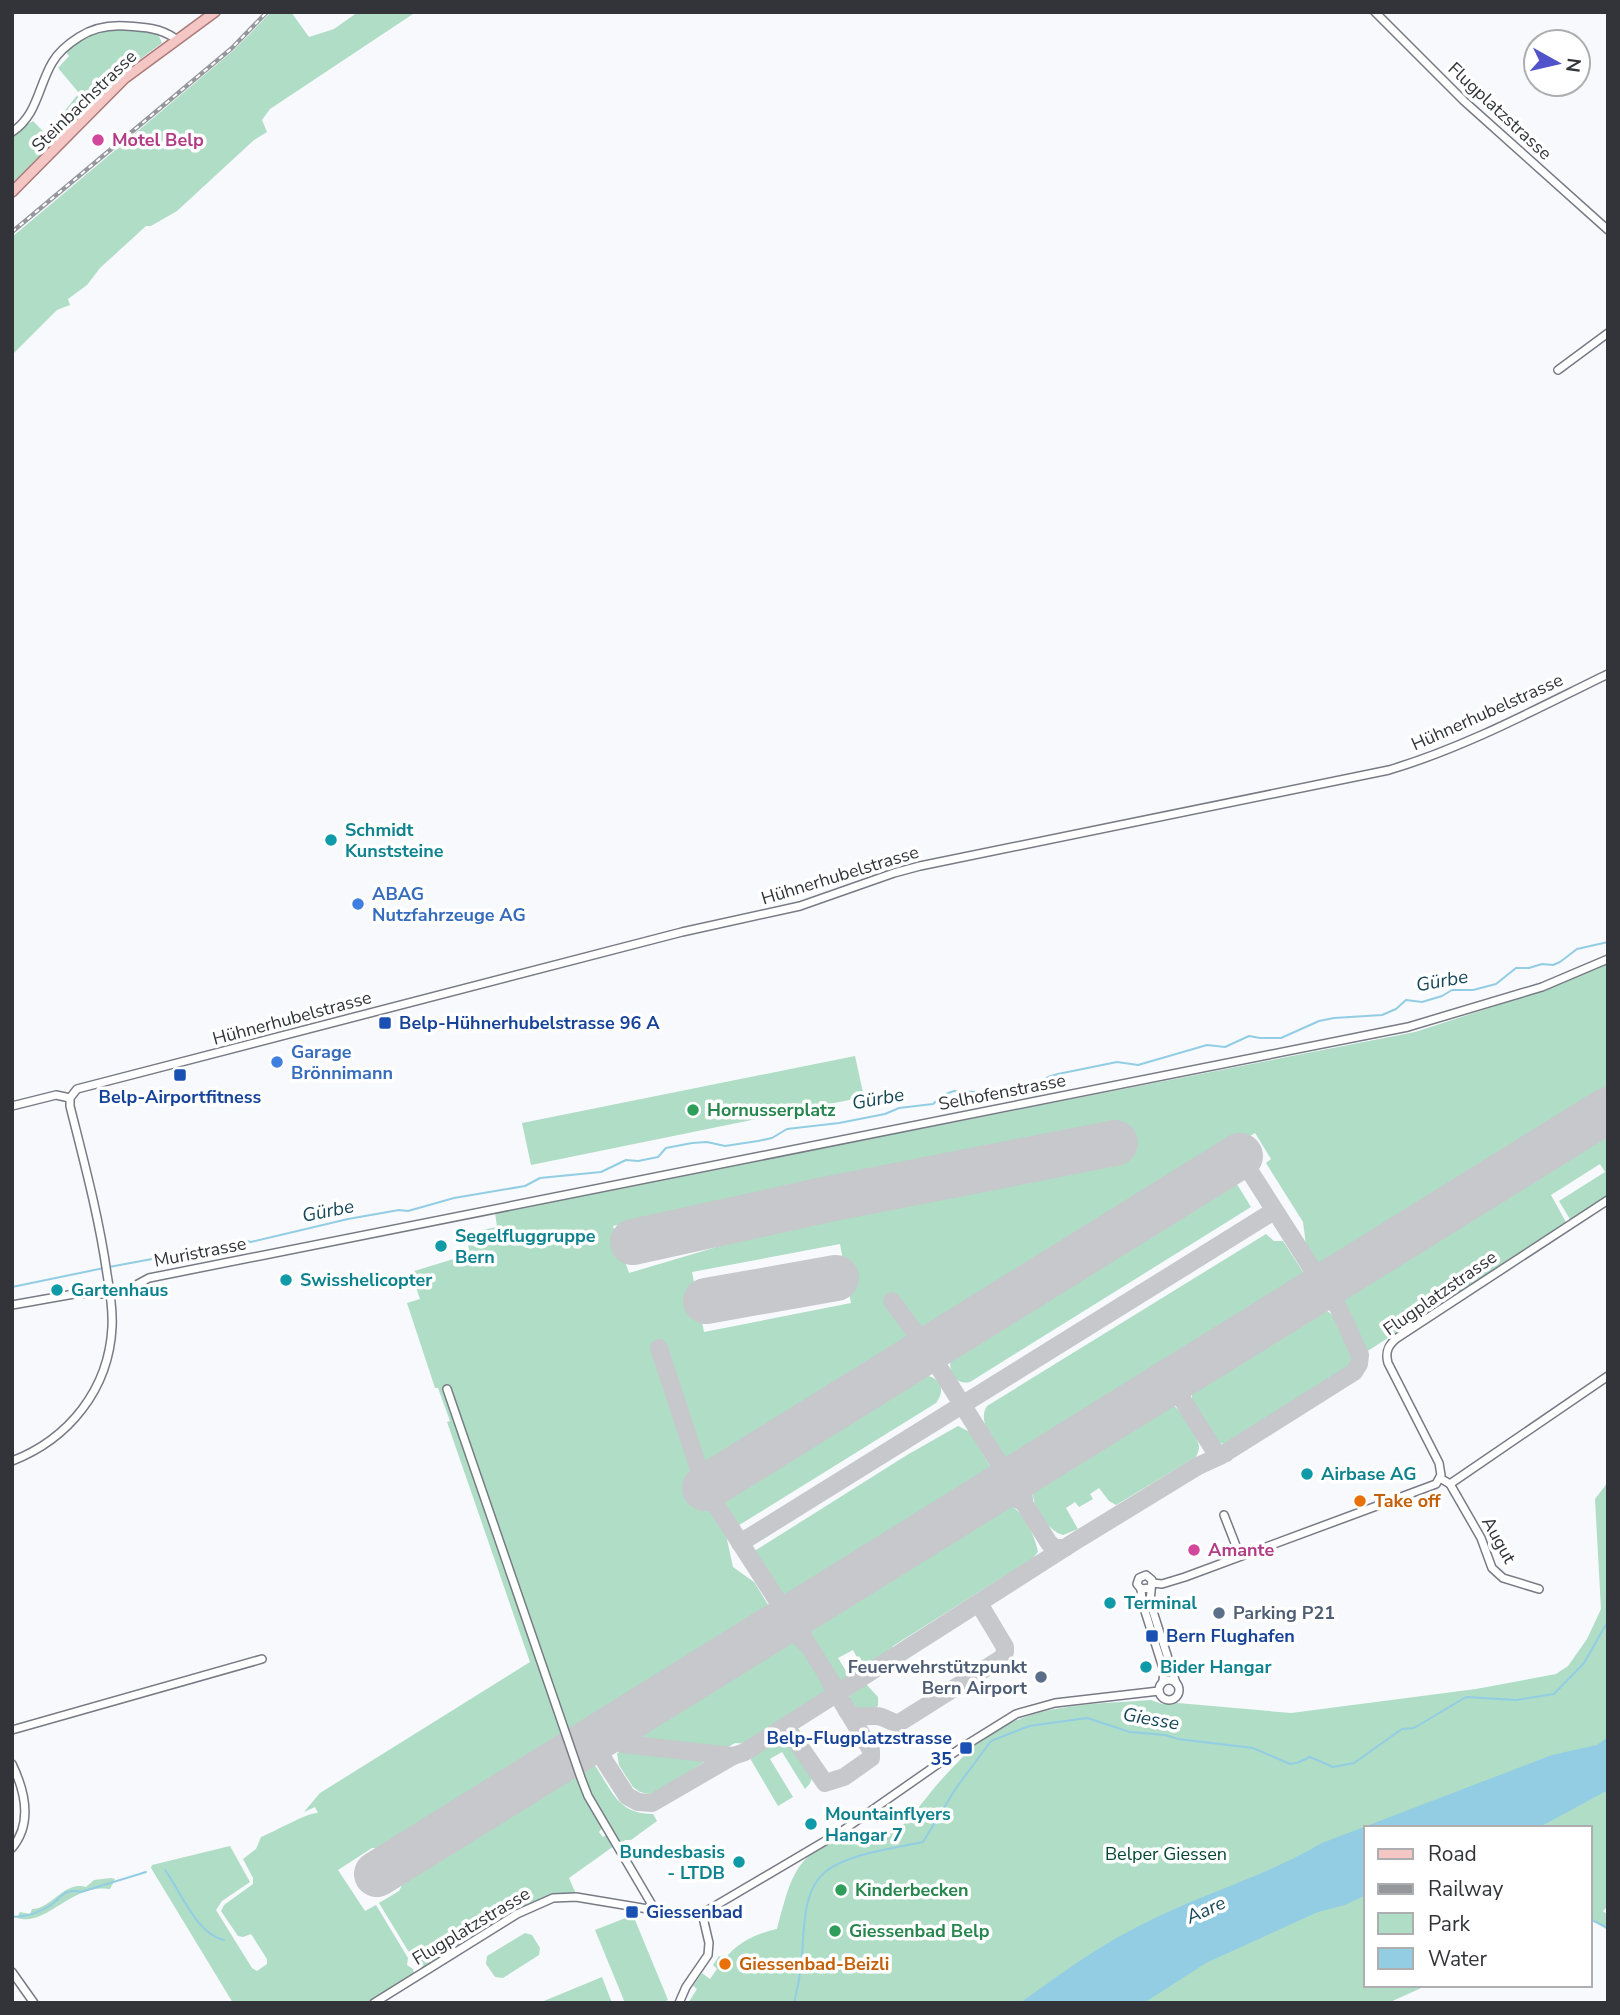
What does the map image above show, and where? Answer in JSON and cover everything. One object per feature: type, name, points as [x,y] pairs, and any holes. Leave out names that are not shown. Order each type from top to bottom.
[{"type":"main road","name":"Steinbachstrasse","points":[[12,192],[124,79],[215,12]]},
{"type":"street","name":"Flugplatzstrasse","points":[[1375,12],[1464,101],[1608,230]]},
{"type":"street","points":[[12,132],[28,119],[53,60],[83,35],[106,26],[120,26],[158,29],[176,39]]},
{"type":"street","points":[[1558,370],[1608,333]]},
{"type":"street","name":"Hühnerhubelstrasse","points":[[12,1106],[56,1095],[72,1095],[83,1087],[92,1087],[682,932],[800,906],[920,866],[1389,770],[1423,760],[1489,733],[1608,674]]},
{"type":"street","name":"Selhofenstrasse","points":[[396,1230],[1408,1027],[1542,987],[1608,959]]},
{"type":"street","points":[[12,1461],[37,1450],[63,1432],[80,1413],[93,1394],[104,1367],[111,1337],[110,1294],[100,1226],[71,1110],[72,1095]]},
{"type":"street","name":"Flugplatzstrasse","points":[[1440,1478],[1438,1458],[1388,1363],[1388,1346],[1608,1200]]},
{"type":"street","name":"Muristrasse","points":[[12,1305],[79,1293],[110,1294],[127,1290],[149,1278],[396,1230]]},
{"type":"street","points":[[1141,1589],[1185,1577],[1428,1489],[1440,1478],[1450,1484],[1608,1376]]},
{"type":"street","points":[[447,1389],[580,1778],[654,1910]]},
{"type":"street","name":"Augut","points":[[1450,1484],[1481,1538],[1492,1568],[1503,1578],[1539,1589]]},
{"type":"street","points":[[1224,1515],[1240,1556]]},
{"type":"street","points":[[1141,1576],[1149,1576],[1150,1602],[1178,1691],[1174,1698],[1166,1699],[1159,1691],[1164,1671],[1142,1602],[1141,1589],[1137,1584],[1141,1576]]},
{"type":"street","points":[[12,1730],[262,1659]]},
{"type":"street","points":[[1163,1681],[1176,1683]]},
{"type":"street","points":[[679,2003],[686,1987],[708,1955],[709,1943],[702,1913],[842,1831],[958,1750],[1011,1717],[1055,1703],[1159,1691]]},
{"type":"street","points":[[12,1764],[24,1797],[26,1816],[21,1836],[12,1848]]},
{"type":"street","points":[[645,1893],[655,1886]]},
{"type":"street","name":"Flugplatzstrasse","points":[[374,2003],[540,1902],[576,1897],[684,1915],[702,1913]]},
{"type":"street","points":[[12,1972],[34,2003]]},
{"type":"green space","points":[[271,12],[291,12],[309,37],[334,29],[358,12],[416,12],[270,109],[262,120],[267,132],[254,140],[177,211],[151,226],[146,226],[100,268],[87,285],[68,299],[70,305],[57,310],[12,355],[12,237],[234,50]]},
{"type":"green space","points":[[124,29],[158,34],[162,43],[121,73],[12,184],[12,134],[33,121],[46,134],[79,93],[58,68],[69,56],[65,51],[93,35]]},
{"type":"green space","points":[[1608,964],[1608,1091],[1318,1271],[1306,1245],[1303,1222],[1266,1163],[1271,1159],[1255,1133],[707,1473],[664,1347],[654,1349],[700,1494],[726,1535],[733,1567],[754,1582],[772,1611],[392,1848],[372,1848],[338,1870],[365,1911],[376,1905],[408,1958],[407,1965],[413,1969],[414,1974],[368,2003],[233,2003],[151,1868],[152,1865],[230,1846],[250,1882],[222,1901],[216,1910],[252,1968],[257,1971],[267,1964],[267,1959],[251,1934],[238,1936],[221,1911],[224,1905],[253,1884],[253,1878],[243,1859],[256,1849],[261,1837],[318,1813],[315,1807],[304,1812],[320,1793],[530,1662],[447,1422],[450,1421],[438,1388],[435,1388],[407,1303],[420,1299],[411,1272],[470,1254],[466,1233],[497,1227],[495,1212],[1415,1032],[1529,995]],"holes":[[[1123,1123],[1128,1154],[832,1213],[629,1273],[613,1226]],[[840,1244],[851,1303],[704,1332],[692,1272]]]},
{"type":"green space","name":"Hornusserplatz","points":[[855,1056],[864,1097],[531,1165],[522,1123]]},
{"type":"green space","points":[[1608,1128],[1608,1197],[1571,1221],[1559,1201],[1605,1172],[1600,1164],[1551,1195],[1567,1224],[1366,1352],[1341,1301],[1342,1294]]},
{"type":"green space","points":[[1235,1181],[1251,1207],[970,1382],[959,1381],[954,1376],[950,1364],[956,1354]]},
{"type":"green space","points":[[1266,1234],[1274,1241],[1283,1241],[1307,1278],[1009,1464],[986,1428],[984,1413],[987,1406]]},
{"type":"green space","points":[[1322,1309],[1334,1317],[1345,1333],[1354,1360],[1353,1367],[1231,1445],[1219,1443],[1192,1401],[1192,1391],[1200,1381],[1311,1312]]},
{"type":"green space","points":[[924,1375],[934,1378],[940,1384],[941,1393],[936,1403],[736,1527],[719,1502]]},
{"type":"green space","points":[[1171,1403],[1195,1435],[1199,1446],[1196,1457],[1116,1505],[1109,1501],[1099,1488],[1090,1494],[1093,1499],[1079,1507],[1075,1502],[1066,1508],[1078,1529],[1063,1535],[1045,1522],[1036,1507],[1034,1486],[1159,1406]]},
{"type":"green space","points":[[958,1426],[970,1432],[994,1473],[784,1604],[753,1552]]},
{"type":"green space","name":"Belper Giessen","points":[[1608,1482],[1608,1906],[1603,1911],[1608,1915],[1608,1938],[1606,1929],[1592,1922],[1592,1826],[1364,1826],[1364,1987],[1424,1987],[1388,2003],[688,2003],[697,1989],[693,1986],[702,1973],[710,1979],[717,1969],[713,1965],[719,1956],[725,1959],[735,1948],[748,1940],[777,1929],[791,1883],[804,1861],[828,1844],[886,1833],[903,1825],[979,1742],[1023,1718],[1072,1706],[1151,1700],[1162,1704],[1178,1703],[1291,1713],[1476,1689],[1556,1674],[1568,1666],[1587,1639],[1601,1609],[1595,1499]]},
{"type":"green space","points":[[1005,1504],[1017,1510],[1031,1530],[1038,1552],[1033,1558],[893,1646],[890,1653],[864,1670],[853,1650],[838,1658],[846,1671],[850,1670],[854,1676],[844,1683],[833,1678],[808,1638],[811,1624]]},
{"type":"green space","points":[[788,1639],[801,1645],[824,1683],[825,1694],[818,1702],[747,1744],[735,1743],[720,1752],[624,1739]]},
{"type":"green space","points":[[866,1684],[878,1697],[878,1706],[868,1711],[853,1708],[849,1702],[850,1695],[856,1688]]},
{"type":"green space","points":[[783,1735],[794,1744],[812,1775],[805,1789],[782,1752],[770,1759],[793,1797],[778,1806],[751,1760],[752,1753]]},
{"type":"green space","points":[[627,1749],[709,1759],[656,1793],[649,1794],[633,1787],[619,1765],[617,1753]]},
{"type":"green space","points":[[589,1762],[594,1764],[623,1805],[641,1813],[653,1814],[657,1821],[621,1844],[591,1794],[581,1770]]},
{"type":"green space","points":[[575,1770],[604,1826],[599,1832],[603,1837],[608,1834],[614,1846],[569,1878],[576,1894],[542,1898],[526,1905],[423,1968],[418,1967],[379,1903],[399,1891],[408,1874]]},
{"type":"green space","points":[[115,1879],[110,1889],[83,1892],[39,1916],[17,1918],[20,1912],[30,1914],[32,1909],[45,1905],[71,1887],[86,1887],[94,1880]]},
{"type":"green space","points":[[633,1915],[668,2000],[661,2003],[625,2003],[595,1930]]},
{"type":"green space","points":[[525,1933],[532,1935],[540,1948],[539,1955],[503,1978],[495,1977],[486,1964],[487,1956]]},
{"type":"green space","points":[[602,1977],[612,2003],[539,2003]]},
{"type":"water","points":[[1608,1737],[1608,1790],[1542,1826],[1366,1826],[1552,1755],[1597,1745]]},
{"type":"water","name":"Aare","points":[[1364,1827],[1364,1896],[1345,1905],[1318,1912],[1206,1963],[1144,2003],[1020,2003],[1121,1935],[1183,1905],[1277,1866],[1322,1843]]},
{"type":"waterway","name":"Gürbe","points":[[109,1267],[243,1240],[251,1242],[348,1219],[399,1210],[408,1211],[454,1198],[525,1186],[540,1178],[601,1172],[626,1160],[638,1161],[658,1157],[666,1148],[692,1143],[707,1142],[725,1146],[758,1141],[772,1138],[787,1129],[839,1123],[885,1114],[899,1108],[933,1104],[943,1095],[954,1091],[977,1092],[1035,1086],[1058,1074],[1117,1062],[1138,1065],[1207,1045],[1225,1047],[1249,1036],[1281,1038],[1319,1021],[1382,1015],[1396,1009],[1406,1000],[1422,1002],[1452,990],[1473,990],[1496,984],[1516,968],[1553,965],[1577,949],[1608,942]]},
{"type":"waterway","name":"Gürbe","points":[[12,1287],[104,1268]]},
{"type":"waterway","name":"Giesse","points":[[794,2003],[801,1970],[807,1903],[817,1881],[825,1872],[845,1861],[923,1842],[956,1788],[991,1741],[1029,1726],[1087,1718],[1130,1732],[1253,1748],[1290,1764],[1310,1757],[1333,1767],[1354,1763],[1402,1729],[1414,1728],[1466,1697],[1516,1700],[1554,1694],[1584,1663],[1608,1621]]},
{"type":"waterway","points":[[165,1870],[197,1921],[214,1936],[224,1940]]},
{"type":"waterway","points":[[12,1917],[42,1910],[67,1892],[81,1892],[146,1872]]},
{"type":"waterway","points":[[1592,1920],[1608,1928]]},
{"type":"taxiway","points":[[1240,1156],[1334,1303]]},
{"type":"taxiway","points":[[740,1543],[1274,1211]]},
{"type":"taxiway","points":[[609,1731],[601,1743],[602,1757],[627,1796],[638,1802],[652,1803],[733,1756],[745,1752],[1074,1542],[1198,1466],[1222,1455],[1354,1372],[1360,1355],[1332,1294],[1336,1282],[1351,1269]]},
{"type":"taxiway","points":[[1303,1300],[1319,1295],[1334,1303]]},
{"type":"taxiway","points":[[892,1301],[928,1350],[1049,1543],[1055,1548],[1065,1548]]},
{"type":"taxiway","points":[[659,1348],[705,1488],[804,1642]]},
{"type":"taxiway","points":[[1188,1371],[1179,1385],[1182,1399],[1214,1450],[1219,1454],[1226,1453]]},
{"type":"taxiway","points":[[1151,1394],[1168,1390],[1182,1399]]},
{"type":"taxiway","points":[[1024,1501],[1023,1483],[1035,1466]]},
{"type":"taxiway","points":[[985,1498],[1003,1493],[1023,1502]]},
{"type":"taxiway","points":[[814,1604],[803,1619],[803,1637],[837,1691]]},
{"type":"taxiway","points":[[847,1711],[857,1716],[879,1716],[899,1723],[1002,1658],[1005,1647],[981,1607],[975,1605]]},
{"type":"taxiway","points":[[766,1634],[785,1631],[802,1639]]},
{"type":"taxiway","points":[[780,1731],[787,1731],[792,1735],[825,1783],[844,1777],[871,1758],[871,1750],[830,1682]]},
{"type":"taxiway","points":[[623,1744],[733,1756]]},
{"type":"taxiway","points":[[574,1753],[590,1750],[602,1757]]},
{"type":"runway","points":[[377,1874],[1608,1110]]},
{"type":"runway","points":[[633,1242],[824,1200],[1115,1143]]},
{"type":"runway","points":[[705,1488],[1240,1156]]},
{"type":"runway","points":[[706,1301],[836,1278]]},
{"type":"railway","points":[[12,232],[232,48],[267,12]]},
{"type":"place","name":"Motel Belp","points":[[98,140]]},
{"type":"place","name":"Schmidt Kunststeine","points":[[331,840]]},
{"type":"place","name":"ABAG Nutzfahrzeuge AG","points":[[358,904]]},
{"type":"place","name":"Belp-Hühnerhubelstrasse 96 A","points":[[385,1023]]},
{"type":"place","name":"Garage Brönnimann","points":[[277,1062]]},
{"type":"place","name":"Belp-Airportfitness","points":[[180,1075]]},
{"type":"place","name":"Hornusserplatz","points":[[693,1110]]},
{"type":"place","name":"Segelfluggruppe Bern","points":[[441,1246]]},
{"type":"place","name":"Swisshelicopter","points":[[286,1280]]},
{"type":"place","name":"Gartenhaus","points":[[57,1290]]},
{"type":"place","name":"Airbase AG","points":[[1307,1474]]},
{"type":"place","name":"Take off","points":[[1360,1501]]},
{"type":"place","name":"Amante","points":[[1194,1550]]},
{"type":"place","name":"Terminal","points":[[1110,1603]]},
{"type":"place","name":"Parking P21","points":[[1219,1613]]},
{"type":"place","name":"Bern Flughafen","points":[[1152,1636]]},
{"type":"place","name":"Bider Hangar","points":[[1146,1667]]},
{"type":"place","name":"Feuerwehrstützpunkt Bern Airport","points":[[1041,1677]]},
{"type":"place","name":"Belp-Flugplatzstrasse 35","points":[[966,1748]]},
{"type":"place","name":"Mountainflyers Hangar 7","points":[[811,1824]]},
{"type":"place","name":"Bundesbasis - LTDB","points":[[739,1862]]},
{"type":"place","name":"Kinderbecken","points":[[841,1890]]},
{"type":"place","name":"Giessenbad","points":[[632,1912]]},
{"type":"place","name":"Giessenbad Belp","points":[[835,1931]]},
{"type":"place","name":"Giessenbad-Beizli","points":[[725,1964]]}]
